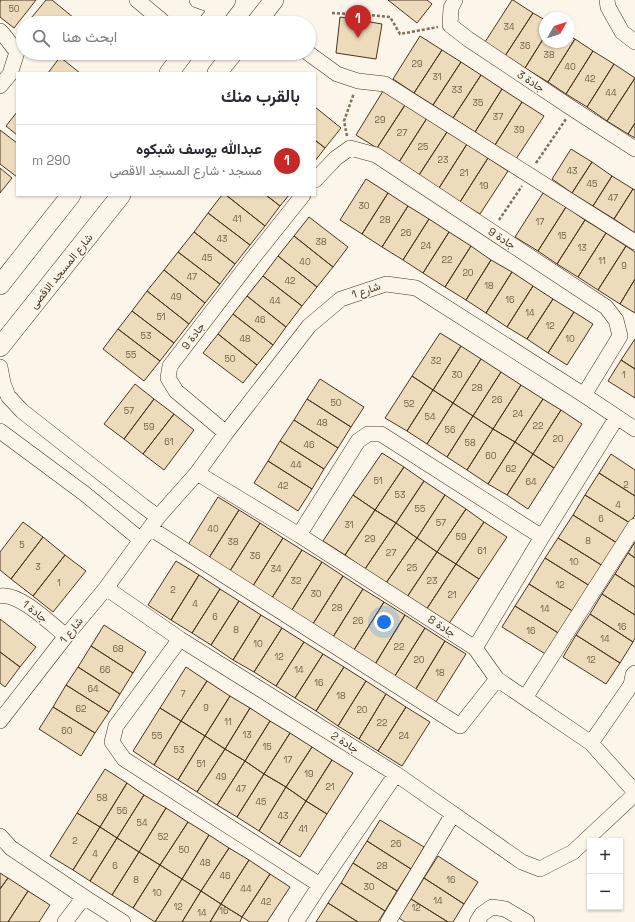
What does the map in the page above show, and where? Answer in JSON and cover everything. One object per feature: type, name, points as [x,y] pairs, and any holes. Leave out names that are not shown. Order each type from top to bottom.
[{"type":"main road","points":[[170,72],[179,60]]},
{"type":"main road","points":[[218,72],[227,60]]},
{"type":"main road","points":[[0,285],[70,196]]},
{"type":"main road","name":"شارع المسجد الاقصى","points":[[0,347],[120,196]]},
{"type":"street","points":[[137,0],[156,16]]},
{"type":"street","points":[[197,0],[218,10]]},
{"type":"street","points":[[450,25],[451,8],[455,0]]},
{"type":"street","points":[[607,0],[608,7],[622,32],[635,42]]},
{"type":"street","name":"جادة 3","points":[[450,25],[468,39],[635,149]]},
{"type":"street","points":[[0,31],[16,51]]},
{"type":"street","points":[[0,86],[10,74],[16,55]]},
{"type":"street","points":[[316,59],[337,74],[358,81],[385,84],[635,242]]},
{"type":"street","points":[[164,72],[170,60]]},
{"type":"street","points":[[316,179],[336,158],[350,148]]},
{"type":"street","name":"جادة 9","points":[[350,148],[376,155],[606,307],[616,320],[620,336],[584,395]]},
{"type":"street","name":"جادة 9","points":[[226,433],[176,391],[168,378],[170,366],[302,196]]},
{"type":"street","name":"شارع 1","points":[[0,721],[66,636],[106,588],[150,528],[197,473],[309,326],[341,299],[386,284],[416,288],[635,429]]},
{"type":"street","points":[[0,367],[3,383],[8,396],[22,411],[137,501],[150,528]]},
{"type":"street","points":[[617,417],[542,536],[475,648],[497,679],[591,743],[635,793]]},
{"type":"street","points":[[0,430],[84,494],[150,528],[460,726],[497,679]]},
{"type":"street","points":[[299,534],[358,441],[368,434],[381,434],[542,536]]},
{"type":"street","name":"جادة 8","points":[[197,473],[299,534],[475,648]]},
{"type":"street","points":[[525,698],[635,526]]},
{"type":"street","name":"جادة 2","points":[[106,588],[180,639],[396,774],[522,862],[540,869],[573,852],[635,793]]},
{"type":"street","name":"جادة 1","points":[[0,596],[4,595],[20,600],[66,636]]},
{"type":"street","points":[[180,639],[116,726],[112,742],[124,759],[320,885]]},
{"type":"street","points":[[591,743],[634,682]]},
{"type":"street","points":[[296,922],[396,774]]},
{"type":"street","points":[[388,922],[453,814]]},
{"type":"street","points":[[0,836],[11,848],[123,922]]},
{"type":"street","points":[[66,922],[84,897]]},
{"type":"street","points":[[477,922],[482,914],[492,907],[505,909],[527,922]]},
{"type":"path","points":[[332,13],[370,14],[390,17],[400,34],[450,25]]},
{"type":"path","points":[[350,148],[344,121],[358,81]]},
{"type":"building","points":[[1,0],[36,0],[23,16],[16,16],[16,25],[14,28],[0,17]]},
{"type":"building","points":[[46,0],[52,0],[72,16],[33,16]]},
{"type":"building","points":[[388,0],[427,0],[432,4],[417,23]]},
{"type":"building","points":[[512,0],[533,13],[505,56],[485,42]]},
{"type":"building","points":[[533,13],[539,16],[539,46],[525,68],[505,56]]},
{"type":"building","points":[[340,17],[382,24],[376,59],[336,53]]},
{"type":"building","points":[[420,36],[442,50],[414,93],[393,79]]},
{"type":"building","points":[[575,39],[593,51],[566,94],[548,82],[569,48],[575,48]]},
{"type":"building","points":[[539,46],[539,48],[569,48],[548,82],[525,68]]},
{"type":"building","points":[[442,50],[461,62],[433,105],[414,93]]},
{"type":"building","points":[[593,51],[614,64],[587,107],[566,94]]},
{"type":"building","points":[[58,60],[64,60],[79,72],[49,72]]},
{"type":"building","points":[[461,62],[481,75],[453,118],[433,105]]},
{"type":"building","points":[[614,64],[635,78],[607,121],[587,107]]},
{"type":"building","points":[[481,75],[502,89],[475,132],[453,118]]},
{"type":"building","points":[[635,78],[635,123],[628,134],[607,121]]},
{"type":"building","points":[[502,89],[522,102],[495,145],[475,132]]},
{"type":"building","points":[[383,91],[405,105],[377,148],[356,135]]},
{"type":"building","points":[[522,102],[544,116],[516,159],[495,145]]},
{"type":"building","points":[[405,105],[427,118],[399,162],[377,148]]},
{"type":"building","points":[[316,108],[341,128],[325,148],[316,141]]},
{"type":"building","points":[[16,113],[16,134],[6,126]]},
{"type":"building","points":[[427,118],[447,132],[419,175],[399,162]]},
{"type":"building","points":[[635,123],[635,138],[628,134]]},
{"type":"building","points":[[0,130],[16,142],[16,176],[0,164]]},
{"type":"building","points":[[447,132],[467,144],[439,188],[419,175]]},
{"type":"building","points":[[316,141],[325,148],[316,160]]},
{"type":"building","points":[[467,144],[488,158],[460,202],[439,188]]},
{"type":"building","points":[[571,149],[592,162],[572,193],[552,179]]},
{"type":"building","points":[[488,158],[508,171],[480,214],[460,202]]},
{"type":"building","points":[[592,162],[612,176],[593,206],[572,193]]},
{"type":"building","points":[[0,168],[12,178],[0,193]]},
{"type":"building","points":[[612,176],[633,189],[614,219],[593,206]]},
{"type":"building","points":[[366,179],[388,193],[362,234],[340,220]]},
{"type":"building","points":[[633,189],[635,190],[635,233],[614,219]]},
{"type":"building","points":[[388,193],[408,206],[382,247],[362,234]]},
{"type":"building","points":[[543,193],[566,207],[538,251],[515,237]]},
{"type":"building","points":[[221,196],[227,196],[265,226],[250,245],[208,213]]},
{"type":"building","points":[[227,196],[267,196],[280,206],[265,226]]},
{"type":"building","points":[[267,196],[288,196],[280,206]]},
{"type":"building","points":[[408,206],[429,219],[403,260],[382,247]]},
{"type":"building","points":[[566,207],[585,220],[557,264],[538,251]]},
{"type":"building","points":[[208,213],[250,245],[235,264],[194,232]]},
{"type":"building","points":[[309,217],[348,247],[333,267],[294,236]]},
{"type":"building","points":[[429,219],[449,232],[423,273],[403,260]]},
{"type":"building","points":[[585,220],[606,233],[578,277],[557,264]]},
{"type":"building","points":[[194,232],[235,264],[220,284],[178,252]]},
{"type":"building","points":[[449,232],[471,246],[445,287],[423,273]]},
{"type":"building","points":[[606,233],[626,246],[598,290],[578,277]]},
{"type":"building","points":[[294,236],[333,267],[317,287],[278,256]]},
{"type":"building","points":[[471,246],[491,260],[466,300],[445,287]]},
{"type":"building","points":[[626,246],[635,252],[635,279],[620,304],[598,290]]},
{"type":"building","points":[[178,252],[220,284],[205,303],[164,270]]},
{"type":"building","points":[[278,256],[317,287],[302,306],[263,276]]},
{"type":"building","points":[[491,260],[512,272],[486,313],[466,300]]},
{"type":"building","points":[[164,270],[205,303],[189,324],[147,291]]},
{"type":"building","points":[[512,272],[533,286],[507,327],[486,313]]},
{"type":"building","points":[[263,276],[302,306],[286,327],[247,296]]},
{"type":"building","points":[[635,279],[635,313],[620,304]]},
{"type":"building","points":[[533,286],[553,299],[527,339],[507,327]]},
{"type":"building","points":[[147,291],[189,324],[174,343],[132,311]]},
{"type":"building","points":[[247,296],[286,327],[273,345],[233,314]]},
{"type":"building","points":[[553,299],[574,312],[548,353],[527,339]]},
{"type":"building","points":[[132,311],[174,343],[160,361],[118,329]]},
{"type":"building","points":[[574,312],[593,324],[567,365],[548,353]]},
{"type":"building","points":[[233,314],[273,345],[257,365],[218,334]]},
{"type":"building","points":[[118,329],[160,361],[144,381],[103,349]]},
{"type":"building","points":[[440,333],[461,346],[433,390],[412,376]]},
{"type":"building","points":[[218,334],[257,365],[243,383],[203,353]]},
{"type":"building","points":[[635,339],[635,369],[621,360]]},
{"type":"building","points":[[461,346],[481,359],[453,403],[433,390]]},
{"type":"building","points":[[481,359],[501,372],[473,416],[453,403]]},
{"type":"building","points":[[621,360],[635,369],[635,398],[608,381]]},
{"type":"building","points":[[501,372],[521,385],[493,429],[473,416]]},
{"type":"building","points":[[412,376],[433,390],[407,431],[385,418]]},
{"type":"building","points":[[320,379],[364,407],[351,427],[307,399]]},
{"type":"building","points":[[135,384],[154,399],[124,439],[104,424]]},
{"type":"building","points":[[521,385],[543,399],[515,442],[493,429]]},
{"type":"building","points":[[433,390],[453,403],[427,444],[407,431]]},
{"type":"building","points":[[154,399],[174,414],[143,454],[124,439]]},
{"type":"building","points":[[307,399],[351,427],[338,448],[294,420]]},
{"type":"building","points":[[543,399],[561,410],[533,454],[515,442]]},
{"type":"building","points":[[453,403],[473,416],[447,457],[427,444]]},
{"type":"building","points":[[561,410],[582,424],[554,468],[533,454]]},
{"type":"building","points":[[174,414],[194,430],[164,470],[143,454]]},
{"type":"building","points":[[473,416],[493,429],[467,470],[447,457]]},
{"type":"building","points":[[294,420],[338,448],[324,469],[280,441]]},
{"type":"building","points":[[493,429],[515,442],[488,484],[467,470]]},
{"type":"building","points":[[280,441],[324,469],[312,489],[268,461]]},
{"type":"building","points":[[515,442],[533,454],[507,495],[488,484]]},
{"type":"building","points":[[382,453],[404,467],[375,510],[353,495]]},
{"type":"building","points":[[533,454],[554,468],[528,509],[507,495]]},
{"type":"building","points":[[611,454],[635,470],[635,496],[599,473]]},
{"type":"building","points":[[268,461],[312,489],[298,511],[254,483]]},
{"type":"building","points":[[404,467],[424,481],[396,523],[375,510]]},
{"type":"building","points":[[599,473],[635,496],[635,515],[630,523],[585,495]]},
{"type":"building","points":[[424,481],[445,495],[417,538],[396,523]]},
{"type":"building","points":[[353,495],[375,510],[345,555],[323,541]]},
{"type":"building","points":[[445,495],[466,509],[437,552],[417,538]]},
{"type":"building","points":[[585,495],[630,523],[617,543],[573,515]]},
{"type":"building","points":[[218,497],[239,510],[207,561],[186,548]]},
{"type":"building","points":[[466,509],[484,522],[456,564],[437,552]]},
{"type":"building","points":[[239,510],[260,523],[228,574],[207,561]]},
{"type":"building","points":[[375,510],[396,523],[365,569],[345,555]]},
{"type":"building","points":[[573,515],[617,543],[603,566],[558,538]]},
{"type":"building","points":[[23,522],[43,537],[11,579],[0,570],[0,552]]},
{"type":"building","points":[[484,522],[507,537],[479,579],[456,564]]},
{"type":"building","points":[[260,523],[283,538],[251,589],[228,574]]},
{"type":"building","points":[[396,523],[417,538],[386,583],[365,569]]},
{"type":"building","points":[[43,537],[65,555],[33,596],[11,579]]},
{"type":"building","points":[[283,538],[302,550],[270,601],[251,589]]},
{"type":"building","points":[[417,538],[437,552],[407,597],[386,583]]},
{"type":"building","points":[[558,538],[603,566],[590,586],[545,558]]},
{"type":"building","points":[[635,542],[635,558],[628,553]]},
{"type":"building","points":[[302,550],[322,562],[290,613],[270,601]]},
{"type":"building","points":[[437,552],[456,564],[426,610],[407,597]]},
{"type":"building","points":[[628,553],[635,558],[635,587],[615,574]]},
{"type":"building","points":[[65,555],[86,571],[53,612],[33,596]]},
{"type":"building","points":[[545,558],[590,586],[574,612],[529,584]]},
{"type":"building","points":[[176,561],[199,575],[171,620],[148,605]]},
{"type":"building","points":[[322,562],[343,576],[311,627],[290,613]]},
{"type":"building","points":[[456,564],[479,579],[448,625],[426,610]]},
{"type":"building","points":[[615,574],[635,587],[635,615],[602,594]]},
{"type":"building","points":[[199,575],[220,589],[192,633],[171,620]]},
{"type":"building","points":[[343,576],[363,589],[331,640],[311,627]]},
{"type":"building","points":[[529,584],[574,612],[560,634],[515,606]]},
{"type":"building","points":[[220,589],[239,601],[211,645],[192,633]]},
{"type":"building","points":[[363,589],[384,602],[352,653],[331,640]]},
{"type":"building","points":[[602,594],[635,615],[635,638],[633,642],[590,614]]},
{"type":"building","points":[[239,601],[261,615],[233,660],[211,645]]},
{"type":"building","points":[[384,602],[405,615],[374,666],[352,653]]},
{"type":"building","points":[[515,606],[560,634],[547,655],[502,627]]},
{"type":"building","points":[[590,614],[633,642],[620,663],[576,635]]},
{"type":"building","points":[[261,615],[282,628],[254,672],[233,660]]},
{"type":"building","points":[[405,615],[425,628],[393,679],[374,666]]},
{"type":"building","points":[[0,619],[36,647],[20,667],[0,652]]},
{"type":"building","points":[[104,625],[146,652],[133,673],[91,646]]},
{"type":"building","points":[[282,628],[304,642],[276,686],[254,672]]},
{"type":"building","points":[[425,628],[445,641],[414,692],[393,679]]},
{"type":"building","points":[[576,635],[620,663],[606,684],[563,657]]},
{"type":"building","points":[[445,641],[466,654],[434,705],[414,692]]},
{"type":"building","points":[[304,642],[323,654],[295,698],[276,686]]},
{"type":"building","points":[[91,646],[133,673],[120,694],[78,667]]},
{"type":"building","points":[[0,652],[20,667],[5,687],[0,683]]},
{"type":"building","points":[[323,654],[344,667],[316,711],[295,698]]},
{"type":"building","points":[[78,667],[120,694],[109,712],[66,685]]},
{"type":"building","points":[[186,667],[207,681],[181,721],[160,708]]},
{"type":"building","points":[[344,667],[366,681],[338,726],[316,711]]},
{"type":"building","points":[[207,681],[230,696],[205,736],[181,721]]},
{"type":"building","points":[[366,681],[386,694],[359,739],[338,726]]},
{"type":"building","points":[[66,685],[109,712],[95,733],[53,707]]},
{"type":"building","points":[[386,694],[406,707],[378,751],[359,739]]},
{"type":"building","points":[[230,696],[250,708],[225,749],[205,736]]},
{"type":"building","points":[[53,707],[95,733],[81,756],[39,729]]},
{"type":"building","points":[[406,707],[430,722],[402,766],[378,751]]},
{"type":"building","points":[[160,708],[181,721],[154,765],[133,751]]},
{"type":"building","points":[[250,708],[270,721],[245,761],[225,749]]},
{"type":"building","points":[[181,721],[205,736],[178,780],[154,765]]},
{"type":"building","points":[[270,721],[290,733],[264,774],[245,761]]},
{"type":"building","points":[[290,733],[312,747],[286,787],[264,774]]},
{"type":"building","points":[[205,736],[225,749],[197,792],[178,780]]},
{"type":"building","points":[[312,747],[332,760],[306,801],[286,787]]},
{"type":"building","points":[[225,749],[245,761],[217,805],[197,792]]},
{"type":"building","points":[[332,760],[353,773],[327,814],[306,801]]},
{"type":"building","points":[[245,761],[264,774],[237,817],[217,805]]},
{"type":"building","points":[[105,769],[127,783],[100,827],[77,813]]},
{"type":"building","points":[[264,774],[286,787],[259,831],[237,817]]},
{"type":"building","points":[[127,783],[144,795],[117,838],[100,827]]},
{"type":"building","points":[[286,787],[306,801],[279,844],[259,831]]},
{"type":"building","points":[[144,795],[166,808],[139,852],[117,838]]},
{"type":"building","points":[[306,801],[327,814],[300,857],[279,844]]},
{"type":"building","points":[[166,808],[188,822],[160,865],[139,852]]},
{"type":"building","points":[[77,813],[100,827],[73,870],[50,856]]},
{"type":"building","points":[[380,820],[424,847],[411,869],[367,841]]},
{"type":"building","points":[[188,822],[209,835],[182,879],[160,865]]},
{"type":"building","points":[[100,827],[117,838],[90,881],[73,870]]},
{"type":"building","points":[[209,835],[229,848],[201,891],[182,879]]},
{"type":"building","points":[[117,838],[139,852],[112,895],[90,881]]},
{"type":"building","points":[[367,841],[411,869],[397,891],[353,863]]},
{"type":"building","points":[[229,848],[249,860],[221,904],[201,891]]},
{"type":"building","points":[[139,852],[160,865],[133,908],[112,895]]},
{"type":"building","points":[[438,856],[478,882],[464,904],[424,878]]},
{"type":"building","points":[[249,860],[270,874],[242,917],[221,904]]},
{"type":"building","points":[[353,863],[397,891],[385,911],[341,883]]},
{"type":"building","points":[[160,865],[182,879],[155,922],[133,908]]},
{"type":"building","points":[[0,873],[8,878],[0,889]]},
{"type":"building","points":[[270,874],[290,887],[267,922],[250,922],[242,917]]},
{"type":"building","points":[[8,878],[28,891],[8,922],[0,922],[0,889]]},
{"type":"building","points":[[424,878],[464,904],[453,922],[448,922],[411,899]]},
{"type":"building","points":[[182,879],[201,891],[182,922],[155,922]]},
{"type":"building","points":[[341,883],[385,911],[378,922],[358,922],[328,903]]},
{"type":"building","points":[[28,891],[50,905],[39,922],[8,922]]},
{"type":"building","points":[[201,891],[221,904],[210,922],[182,922]]},
{"type":"building","points":[[411,899],[448,922],[405,922],[399,918]]},
{"type":"building","points":[[328,903],[358,922],[316,922]]},
{"type":"building","points":[[221,904],[242,917],[240,922],[210,922]]},
{"type":"place","name":"عبدالله يوسف شبكوه","points":[[358,38]]}]
